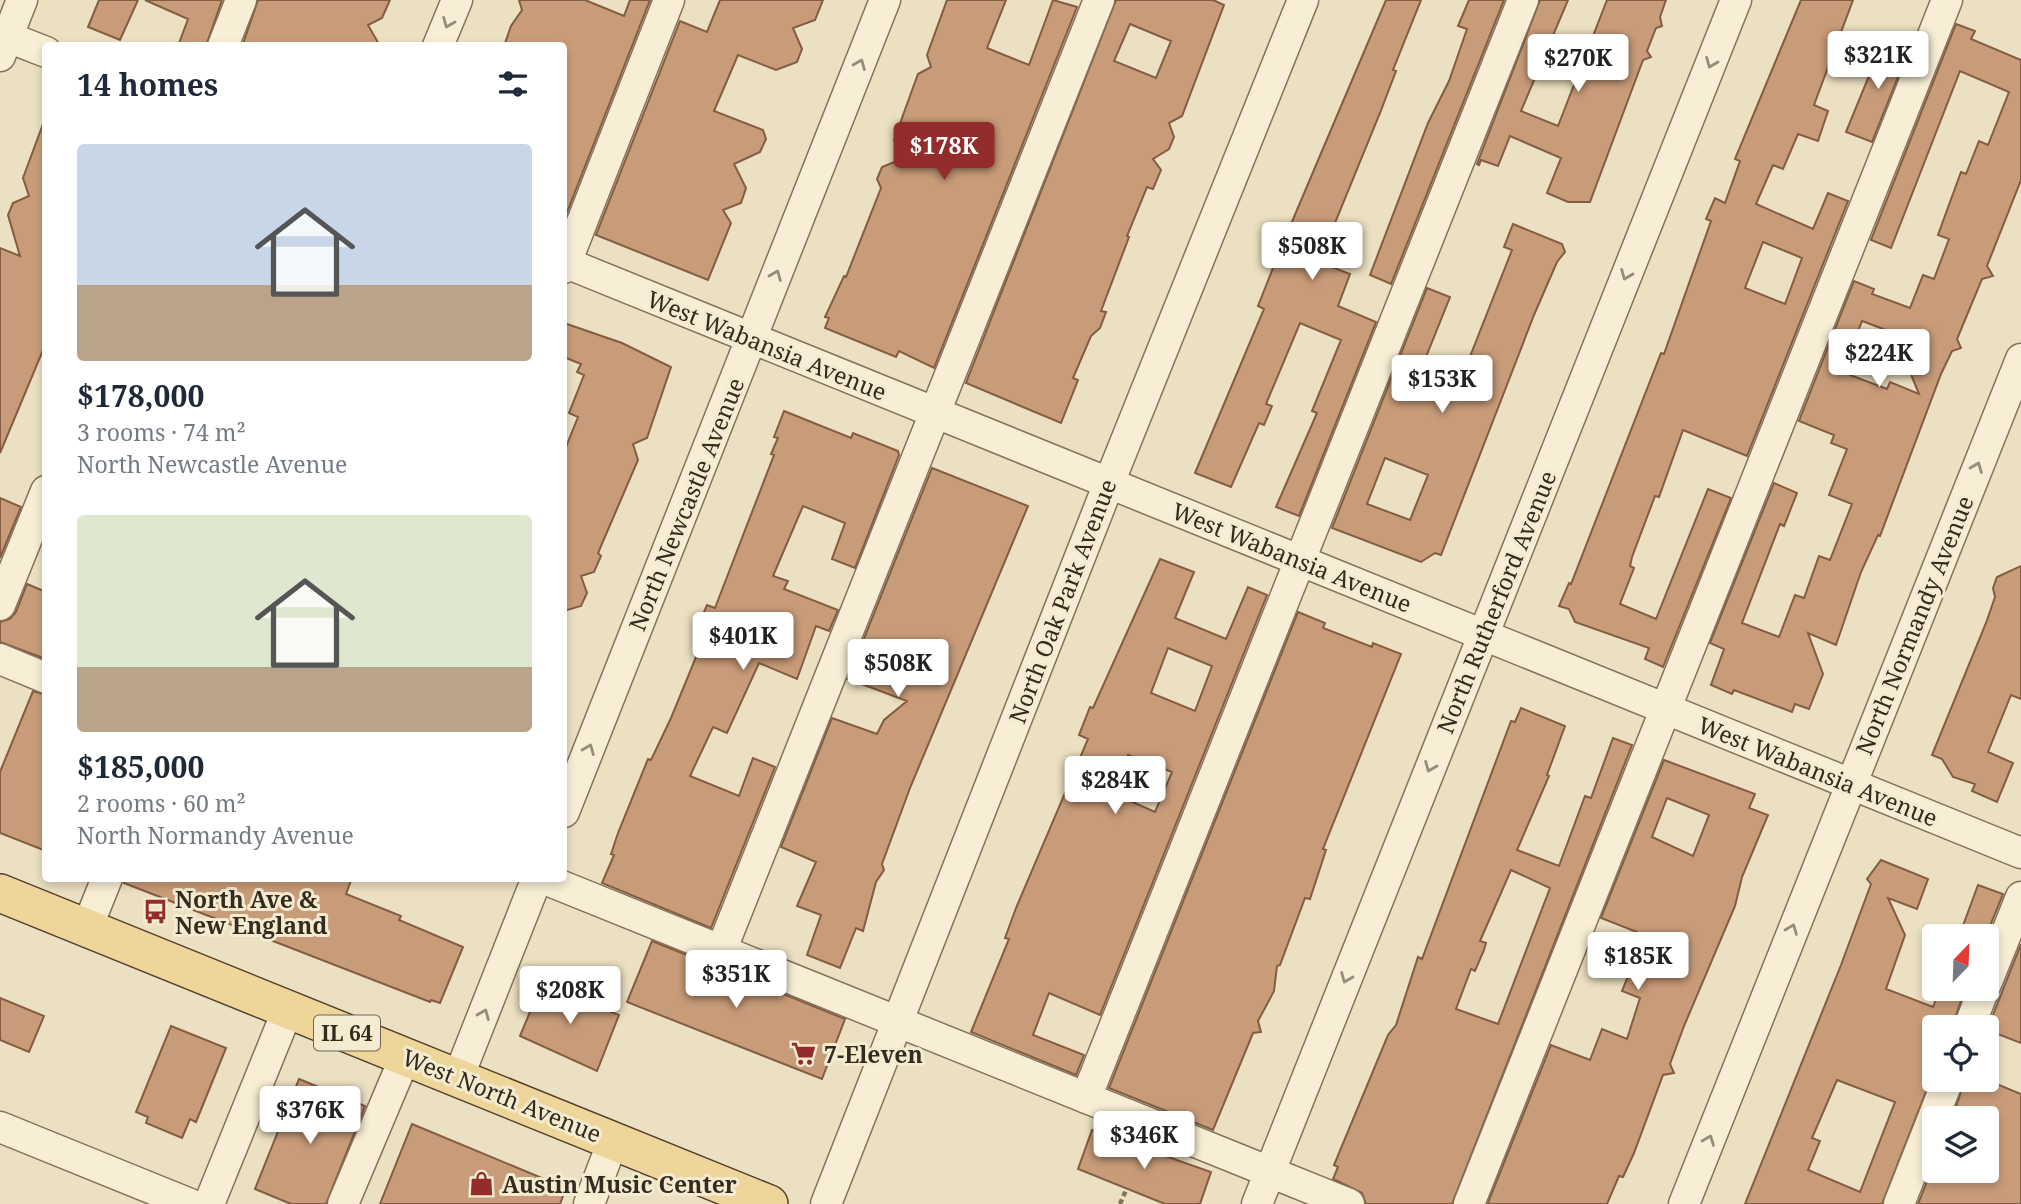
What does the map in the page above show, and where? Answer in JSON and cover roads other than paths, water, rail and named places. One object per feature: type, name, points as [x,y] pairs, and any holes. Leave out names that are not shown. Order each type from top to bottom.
[{"type":"main road","name":"West North Avenue","points":[[0,893],[613,1141],[747,1200]]},
{"type":"street","points":[[22,0],[2,42],[42,51]]},
{"type":"street","points":[[225,42],[241,0]]},
{"type":"street","points":[[441,42],[457,0]]},
{"type":"street","points":[[567,256],[669,0]]},
{"type":"street","name":"North Newcastle Avenue","points":[[567,805],[885,0]]},
{"type":"street","points":[[721,951],[1099,0]]},
{"type":"street","name":"North Oak Park Avenue","points":[[826,1204],[1108,483],[1303,0]]},
{"type":"street","points":[[1086,1098],[1523,0]]},
{"type":"street","name":"North Rutherford Avenue","points":[[1257,1204],[1736,0]]},
{"type":"street","points":[[1469,1204],[1947,0]]},
{"type":"street","name":"West Wabansia Avenue","points":[[567,265],[2021,853]]},
{"type":"street","name":"North Normandy Avenue","points":[[1684,1204],[2021,359]]},
{"type":"street","points":[[0,606],[42,501]]},
{"type":"street","points":[[3,669],[42,677]]},
{"type":"street","points":[[87,929],[105,882]]},
{"type":"street","points":[[458,1078],[538,882]]},
{"type":"street","points":[[550,882],[1349,1204]]},
{"type":"street","points":[[1999,951],[2021,897]]},
{"type":"street","points":[[209,1204],[288,1009]]},
{"type":"street","points":[[343,1204],[405,1057]]},
{"type":"street","points":[[1899,1204],[1943,1092]]},
{"type":"street","points":[[0,1127],[190,1204]]},
{"type":"street","points":[[589,1204],[613,1141]]},
{"type":"place","name":"North Ave & New England","points":[[155,912]]},
{"type":"place","name":"7-Eleven","points":[[804,1054]]},
{"type":"place","name":"Austin Music Center","points":[[482,1184]]}]
